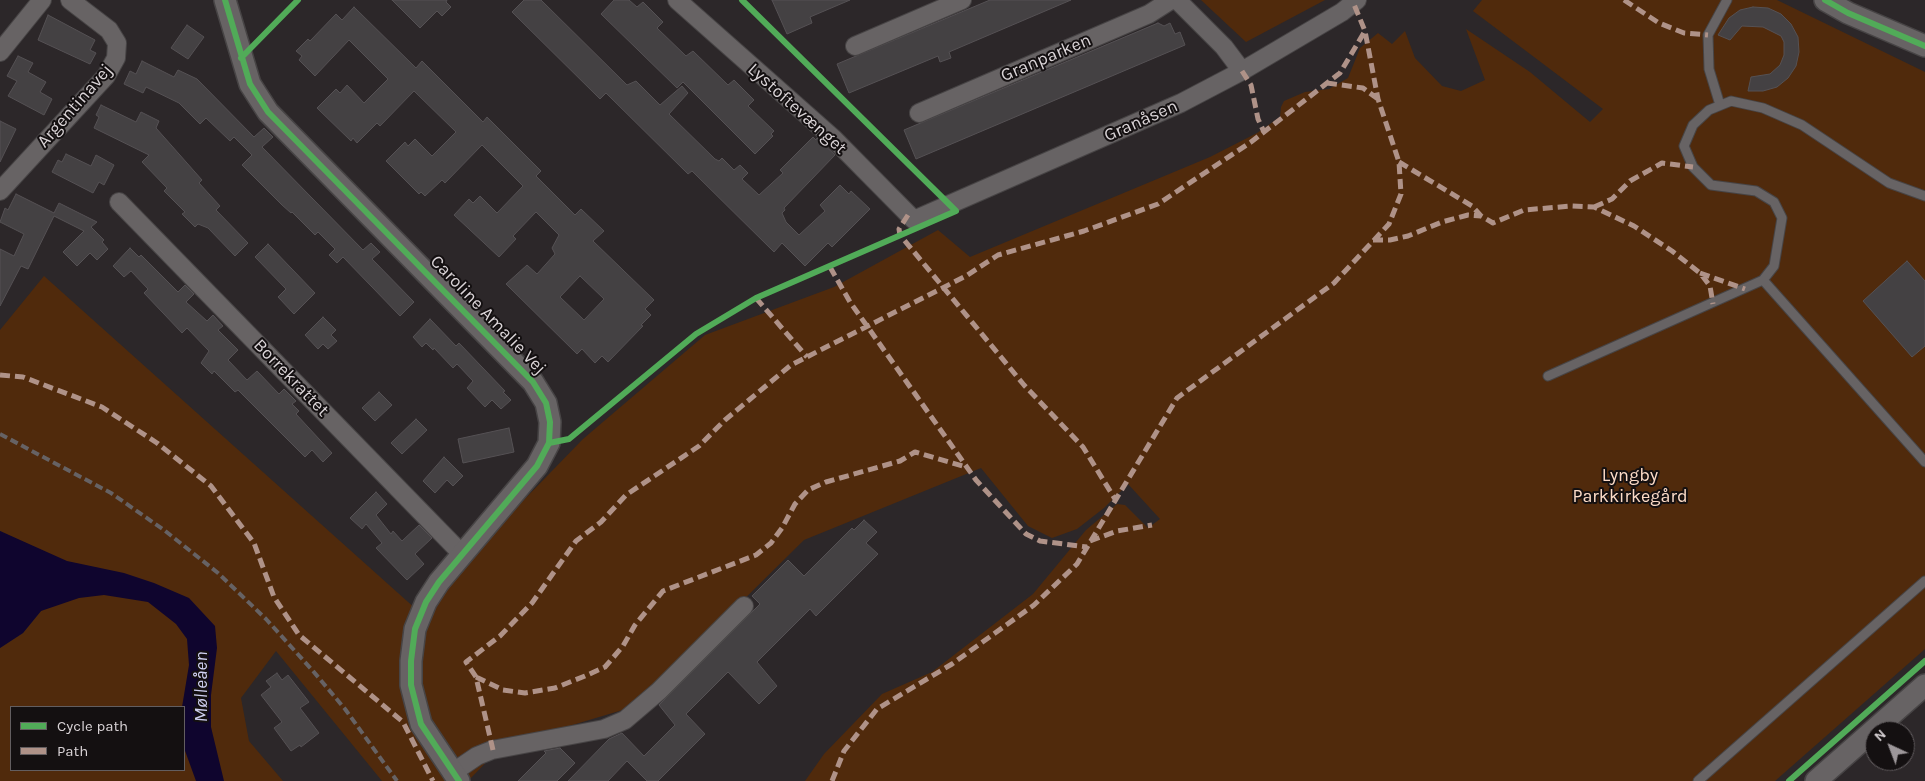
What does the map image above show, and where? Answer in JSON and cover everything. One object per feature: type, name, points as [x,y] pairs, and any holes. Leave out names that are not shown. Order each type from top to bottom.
[{"type":"street","points":[[0,52],[42,0]]},
{"type":"street","name":"Argentinavej","points":[[0,191],[106,76],[116,58],[117,43],[109,30],[70,0]]},
{"type":"street","name":"Caroline Amalie Vej","points":[[225,0],[250,84],[268,112],[533,382],[546,403],[550,422],[549,443],[537,466],[462,554],[426,602],[415,629],[411,661],[411,685],[421,724],[456,777],[476,756],[492,750],[604,729],[625,720],[659,692],[744,606]]},
{"type":"street","name":"Lystoftevænget","points":[[677,0],[834,139],[914,220]]},
{"type":"street","points":[[855,46],[962,0]]},
{"type":"street","name":"Granparken","points":[[919,112],[1149,14],[1171,0]]},
{"type":"street","points":[[1177,0],[1224,46],[1242,71]]},
{"type":"street","name":"Granåsen","points":[[914,220],[1181,103],[1242,71],[1342,12],[1357,0]]},
{"type":"street","points":[[1825,0],[1925,46]]},
{"type":"street","name":"Borrekrattet","points":[[119,202],[462,554]]},
{"type":"street","points":[[1816,781],[1925,685]]},
{"type":"lane","points":[[1720,105],[1709,69],[1708,35],[1727,0]]},
{"type":"lane","points":[[1548,376],[1763,280],[1774,266],[1782,218],[1774,202],[1756,191],[1711,185],[1694,167],[1684,146],[1693,125],[1710,110],[1720,105],[1731,101],[1763,108],[1802,124],[1889,183],[1925,196]]},
{"type":"lane","points":[[1763,280],[1925,462]]},
{"type":"lane","points":[[1698,781],[1925,581]]},
{"type":"green space","points":[[1201,0],[1325,0],[1246,42]]},
{"type":"green space","name":"Lyngby Parkkirkegård","points":[[1482,0],[1777,0],[1925,72],[1925,649],[1775,781],[805,781],[824,754],[882,694],[932,672],[1033,594],[1086,530],[1117,504],[1125,505],[1148,528],[1160,519],[1128,484],[1104,508],[1077,529],[1052,538],[1028,526],[981,468],[804,540],[636,706],[502,746],[468,781],[382,781],[276,651],[241,698],[249,741],[283,781],[0,781],[0,648],[23,633],[41,611],[49,554],[0,531],[0,330],[44,276],[417,610],[583,439],[705,335],[834,287],[938,230],[970,257],[1210,157],[1257,133],[1280,117],[1284,101],[1305,92],[1329,89],[1348,78],[1360,48],[1378,33],[1392,44],[1405,31],[1415,58],[1442,86],[1461,91],[1485,80],[1466,29],[1530,72],[1590,122],[1603,109],[1473,11]]},
{"type":"water","name":"Mølleåen","points":[[0,531],[67,561],[124,573],[189,598],[215,626],[217,648],[211,695],[211,727],[224,781],[196,781],[185,751],[185,706],[182,706],[189,665],[187,639],[176,624],[148,602],[104,595],[79,598],[41,611],[23,633],[0,648]]},
{"type":"building","points":[[392,0],[447,0],[446,2],[451,7],[442,16],[437,11],[420,28]]},
{"type":"building","points":[[524,0],[541,0],[627,85],[636,81],[660,105],[682,86],[688,93],[669,114],[715,159],[719,161],[722,158],[734,170],[740,165],[748,173],[742,179],[759,195],[783,173],[780,170],[813,137],[816,140],[817,138],[835,155],[784,208],[785,210],[782,213],[786,222],[799,235],[825,211],[820,205],[840,185],[849,194],[851,191],[870,209],[832,247],[828,243],[805,266],[782,243],[774,252],[692,171],[688,174],[606,93],[600,99],[512,12]]},
{"type":"building","points":[[614,0],[629,0],[637,7],[643,2],[663,22],[657,28],[686,56],[693,51],[728,85],[734,80],[754,100],[748,106],[774,131],[771,134],[773,136],[755,154],[683,82],[677,88],[601,14]]},
{"type":"building","points":[[772,0],[850,0],[810,17],[812,23],[787,34]]},
{"type":"building","points":[[990,0],[1071,0],[949,52],[951,58],[940,62],[938,56],[849,93],[837,64]]},
{"type":"building","points":[[354,7],[416,68],[422,61],[483,122],[487,117],[541,171],[536,176],[575,215],[581,209],[604,231],[593,241],[654,300],[645,309],[651,315],[641,325],[643,326],[608,362],[602,356],[595,363],[582,349],[577,354],[506,284],[527,265],[537,274],[555,254],[552,248],[559,235],[536,212],[513,236],[516,239],[499,257],[454,215],[469,199],[473,203],[480,196],[497,213],[523,186],[482,145],[445,183],[442,180],[425,196],[421,192],[419,194],[386,161],[405,142],[408,146],[415,139],[432,156],[456,132],[414,91],[380,126],[377,123],[357,143],[353,138],[351,141],[317,108],[336,89],[340,93],[347,85],[364,103],[388,79],[349,40],[315,76],[299,60],[302,56],[296,51],[308,39],[310,41],[336,14],[342,20]],"holes":[[[580,276],[604,299],[584,320],[560,297]]]},
{"type":"building","points":[[1753,7],[1768,8],[1781,14],[1791,24],[1798,37],[1799,52],[1796,66],[1788,78],[1777,87],[1763,91],[1748,91],[1751,77],[1770,74],[1780,65],[1784,55],[1784,42],[1781,36],[1763,27],[1742,26],[1730,40],[1718,35],[1729,18],[1740,10]]},
{"type":"building","points":[[48,15],[95,40],[90,50],[96,53],[90,64],[38,40]]},
{"type":"building","points":[[1158,23],[1164,26],[1170,23],[1175,34],[1180,32],[1185,45],[916,159],[904,130]]},
{"type":"building","points":[[187,25],[204,37],[188,59],[171,48]]},
{"type":"building","points":[[18,56],[33,63],[28,72],[46,82],[40,92],[52,99],[44,115],[8,96],[17,81],[7,76]]},
{"type":"building","points":[[142,61],[174,77],[178,70],[197,79],[254,137],[264,128],[273,137],[262,147],[363,250],[371,243],[380,252],[372,259],[414,302],[400,316],[343,257],[337,263],[329,255],[335,249],[318,232],[315,235],[242,165],[252,155],[234,137],[230,141],[206,118],[200,124],[179,103],[146,87],[143,93],[124,84],[130,71],[136,74]]},
{"type":"building","points":[[101,105],[136,122],[141,112],[159,121],[156,128],[202,180],[199,183],[220,206],[216,210],[248,243],[235,256],[208,228],[198,224],[195,227],[182,214],[185,212],[164,191],[167,188],[142,162],[149,155],[94,128],[99,117],[96,115]]},
{"type":"building","points":[[0,121],[16,129],[0,162]]},
{"type":"building","points":[[66,154],[91,166],[96,155],[114,165],[104,185],[99,182],[93,193],[52,172],[58,160],[62,162]]},
{"type":"building","points":[[16,194],[54,213],[59,203],[97,222],[91,227],[104,240],[102,242],[108,249],[97,260],[90,253],[77,266],[63,252],[84,231],[54,216],[28,269],[21,266],[0,306],[0,249],[14,256],[24,234],[0,222],[5,208],[8,210]]},
{"type":"building","points":[[268,244],[315,293],[294,314],[278,297],[286,289],[255,257]]},
{"type":"building","points":[[130,248],[139,257],[141,255],[178,292],[185,285],[194,294],[186,302],[207,321],[213,315],[223,326],[218,330],[238,350],[228,360],[247,380],[257,371],[279,394],[284,389],[296,401],[292,404],[299,411],[296,414],[332,453],[323,462],[312,450],[305,457],[238,390],[235,392],[214,371],[212,374],[201,363],[209,351],[187,328],[182,333],[144,293],[148,289],[131,271],[124,277],[113,266]]},
{"type":"building","points":[[1907,261],[1925,281],[1925,346],[1912,357],[1863,301]]},
{"type":"building","points":[[323,317],[336,330],[331,335],[337,341],[328,349],[323,344],[318,349],[305,335]]},
{"type":"building","points":[[430,319],[456,346],[459,343],[505,391],[503,392],[511,400],[501,409],[492,400],[485,407],[467,388],[473,381],[457,364],[453,368],[434,348],[433,350],[426,343],[422,347],[413,337]]},
{"type":"building","points":[[379,392],[392,405],[375,421],[362,408]]},
{"type":"building","points":[[416,419],[427,430],[402,454],[391,443]]},
{"type":"building","points":[[509,428],[514,452],[463,463],[458,439]]},
{"type":"building","points":[[444,457],[463,476],[453,486],[447,480],[435,493],[423,481]]},
{"type":"building","points":[[376,492],[387,504],[376,515],[391,534],[393,531],[402,541],[419,525],[432,538],[415,554],[424,564],[407,580],[376,548],[382,543],[366,524],[362,529],[350,518]]},
{"type":"building","points":[[864,520],[877,532],[866,543],[878,554],[816,616],[810,609],[757,662],[777,686],[759,704],[728,672],[686,714],[705,734],[658,781],[647,781],[627,761],[608,781],[568,781],[609,739],[622,733],[644,756],[675,725],[659,705],[760,604],[752,596],[788,560],[804,576],[852,528],[854,530]]},
{"type":"building","points":[[277,673],[282,680],[288,675],[309,702],[300,708],[319,733],[301,747],[300,745],[291,751],[274,728],[282,722],[261,695],[271,687],[266,681]]},
{"type":"building","points":[[560,748],[575,763],[557,781],[518,781],[546,753],[544,751]]},
{"type":"railway","points":[[0,434],[111,493],[164,530],[218,573],[266,619],[313,671],[345,709],[397,781]]},
{"type":"marked path","points":[[1624,0],[1659,23],[1684,33],[1708,35]]},
{"type":"marked path","points":[[832,781],[844,751],[877,709],[952,664],[1034,605],[1077,564],[1177,398],[1334,283],[1389,224],[1401,194],[1399,162],[1378,99],[1365,31],[1353,2]]},
{"type":"marked path","points":[[493,750],[476,677],[466,662],[500,636],[532,603],[576,541],[601,522],[626,495],[699,446],[725,420],[791,365],[966,276],[998,255],[1084,231],[1158,204],[1251,142],[1340,73],[1365,31]]},
{"type":"marked path","points":[[1242,71],[1251,85],[1258,119],[1264,132]]},
{"type":"marked path","points":[[1327,83],[1363,88],[1378,99]]},
{"type":"marked path","points":[[1399,162],[1472,206],[1481,216],[1493,223],[1524,210],[1572,206],[1594,207],[1634,226],[1672,251],[1700,273],[1710,286],[1713,304]]},
{"type":"marked path","points":[[1594,207],[1612,199],[1630,181],[1662,163],[1693,167]]},
{"type":"marked path","points":[[908,215],[899,229],[900,235],[1024,385],[1083,447],[1115,499]]},
{"type":"marked path","points":[[1373,240],[1390,240],[1408,236],[1442,222],[1468,215],[1481,216]]},
{"type":"marked path","points":[[830,267],[850,302],[976,480],[1026,534],[1040,541],[1087,547]]},
{"type":"marked path","points":[[1700,273],[1745,289]]},
{"type":"marked path","points":[[756,298],[807,357]]},
{"type":"marked path","points":[[0,375],[23,377],[102,407],[157,443],[211,486],[254,543],[274,597],[299,635],[403,722],[433,781]]},
{"type":"marked path","points":[[476,677],[503,690],[525,693],[555,688],[585,676],[605,667],[623,646],[635,625],[663,591],[756,555],[771,543],[782,528],[795,504],[808,490],[826,482],[900,461],[915,452],[966,467]]},
{"type":"marked path","points":[[1090,541],[1117,531],[1152,525]]},
{"type":"cycle path","points":[[225,0],[250,84],[268,112],[533,382],[546,403],[550,422],[549,443],[537,466],[439,582],[426,602],[415,629],[411,661],[411,685],[421,724],[459,781]]},
{"type":"cycle path","points":[[241,58],[298,0]]},
{"type":"cycle path","points":[[549,443],[569,439],[696,334],[756,298],[956,211],[742,0]]},
{"type":"cycle path","points":[[1825,0],[1848,13],[1925,46]]},
{"type":"cycle path","points":[[1789,781],[1925,661]]}]
